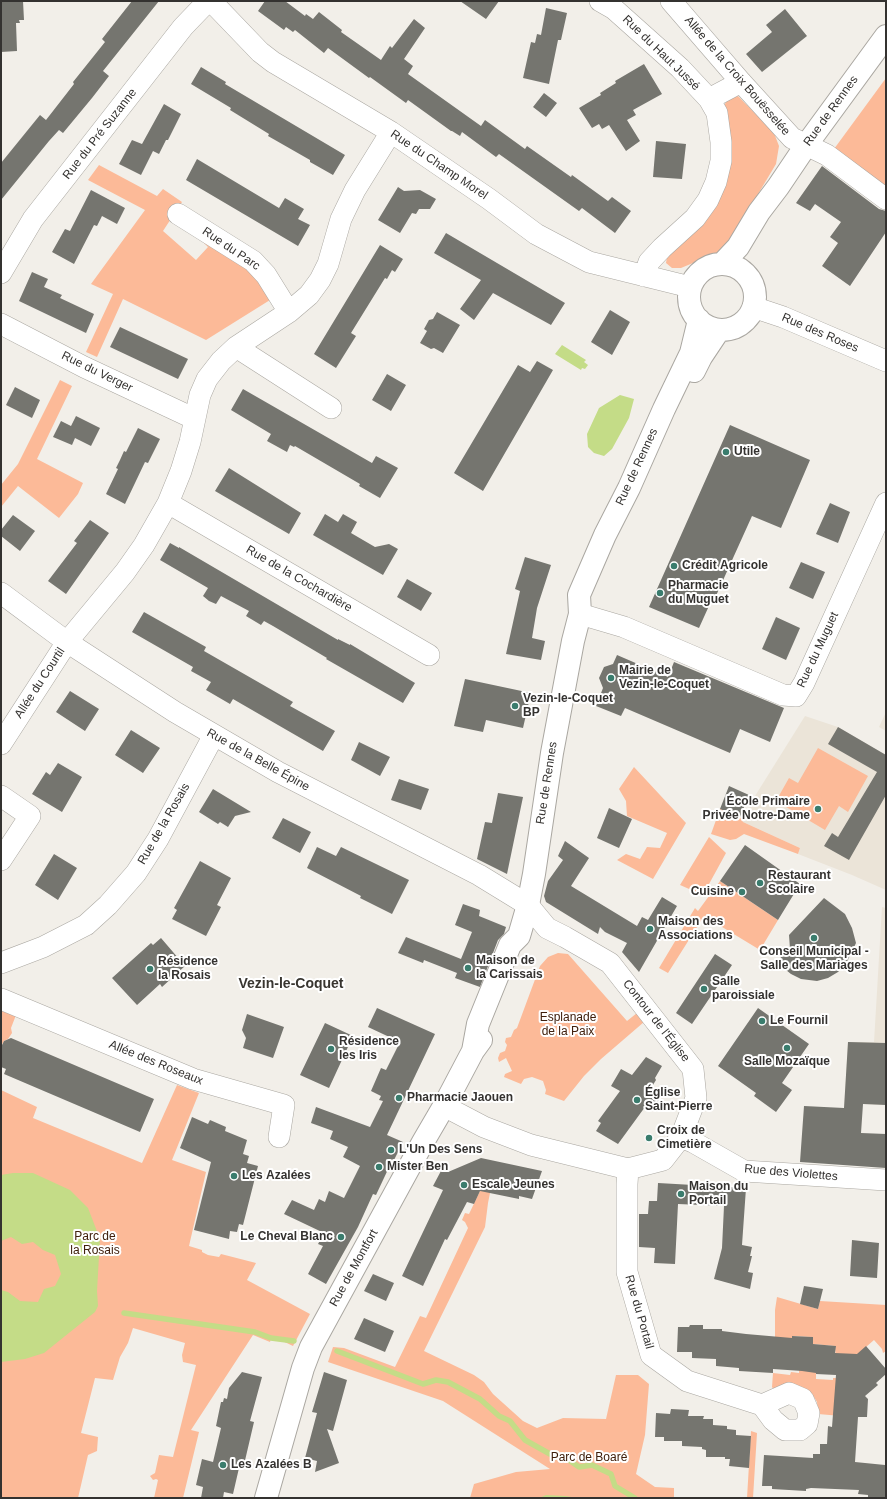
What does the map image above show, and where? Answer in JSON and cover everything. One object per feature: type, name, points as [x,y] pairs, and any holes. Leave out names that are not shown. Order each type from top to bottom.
[{"type":"main road","name":"Rue de Rennes","points":[[722,264],[738,247],[759,212],[886,36]]},
{"type":"main road","name":"Rue de Rennes","points":[[744,273],[751,254],[770,220],[778,187]]},
{"type":"main road","points":[[722,264],[735,267],[744,273],[750,280],[754,298],[753,307],[748,317],[740,324],[730,329],[719,330],[712,328],[699,320],[693,313],[689,296],[690,287],[696,277],[704,270],[714,265],[722,264]]},
{"type":"main road","name":"Rue de Rennes","points":[[528,905],[552,753],[573,642],[580,614],[579,595],[605,535],[629,488],[691,353],[699,320]]},
{"type":"main road","name":"Rue de Rennes","points":[[580,614],[590,601],[695,369],[719,330]]},
{"type":"main road","name":"Rue de Montfort","points":[[266,1498],[302,1368],[311,1347],[473,1051],[489,1029],[509,985],[523,948],[519,936],[528,905]]},
{"type":"street","name":"Rue du Pré Suzanne","points":[[1,273],[33,219],[183,27],[208,1]]},
{"type":"street","name":"Rue du Champ Morel","points":[[211,1],[260,52],[280,66],[391,132],[489,199],[536,234],[589,262],[690,287]]},
{"type":"street","name":"Rue du Haut Jussé","points":[[600,1],[614,9],[675,63],[709,99],[717,113],[721,142],[721,161],[716,182],[708,200],[695,218],[649,262],[644,276]]},
{"type":"street","name":"Allée de la Croix Bouësselée","points":[[671,1],[792,138],[827,154],[886,199]]},
{"type":"street","points":[[709,99],[741,82]]},
{"type":"street","name":"Allée du Courtil","points":[[1,744],[66,642],[125,572],[144,545],[168,502],[181,471],[190,442],[200,395],[207,379],[221,361],[236,347],[289,312],[309,295],[320,280],[328,264],[341,219],[355,190],[391,132]]},
{"type":"street","name":"Rue du Parc","points":[[178,214],[257,264],[269,279],[289,312]]},
{"type":"street","name":"Rue des Roses","points":[[753,307],[783,317],[886,361]]},
{"type":"street","name":"Rue du Verger","points":[[1,324],[84,367],[195,419]]},
{"type":"street","points":[[236,347],[330,408]]},
{"type":"street","name":"Rue de la Cochardière","points":[[168,502],[429,655]]},
{"type":"street","name":"Rue du Muguet","points":[[580,614],[624,627],[783,695],[796,696],[804,683],[886,503]]},
{"type":"street","name":"Rue de la Belle Épine","points":[[1,593],[66,642],[175,712],[278,772],[479,875],[528,905]]},
{"type":"street","name":"Rue de la Rosais","points":[[1,963],[43,947],[86,925],[108,905],[136,873],[158,840],[214,735]]},
{"type":"street","points":[[1,796],[30,816],[1,860]]},
{"type":"street","name":"Contour de l'Église","points":[[444,1106],[484,1127],[531,1145],[628,1169],[663,1160],[681,1137],[696,1098],[693,1069],[610,963],[565,936],[547,928],[528,905]]},
{"type":"street","name":"Allée des Roseaux","points":[[1,999],[193,1079],[284,1105],[278,1137]]},
{"type":"street","name":"Rue des Violettes","points":[[681,1137],[693,1142],[744,1171],[886,1180]]},
{"type":"street","name":"Rue du Portail","points":[[628,1169],[627,1272],[651,1355],[687,1381],[762,1405]]},
{"type":"shaded area","points":[[562,345],[586,360],[584,362],[588,365],[585,369],[582,368],[581,370],[555,354]]},
{"type":"shaded area","points":[[620,395],[634,399],[629,418],[612,449],[604,456],[594,453],[588,447],[587,434],[599,408]]},
{"type":"shaded area","points":[[886,712],[886,731],[879,727]]},
{"type":"shaded area","name":"École Primaire Privée Notre-Dame","points":[[805,716],[838,727],[886,755],[886,890],[798,854],[800,848],[743,822],[755,796]]},
{"type":"shaded area","points":[[882,907],[886,908],[886,1105],[863,1104],[844,1110],[848,1042],[874,1042]]},
{"type":"shaded area","points":[[13,1173],[33,1173],[70,1190],[88,1208],[100,1239],[97,1291],[98,1306],[95,1312],[44,1353],[25,1359],[1,1362],[1,1290],[8,1292],[20,1301],[38,1302],[44,1289],[55,1286],[61,1274],[55,1255],[43,1250],[33,1242],[22,1244],[11,1237],[1,1241],[1,1175]]},
{"type":"shaded area","points":[[546,1495],[565,1496],[579,1498],[539,1498]]},
{"type":"green space","points":[[886,78],[886,192],[834,149]]},
{"type":"green space","points":[[738,96],[774,133],[779,146],[776,164],[727,246],[717,253],[681,268],[672,268],[666,263],[667,257],[698,228],[723,108],[727,100]]},
{"type":"green space","points":[[99,165],[157,196],[163,189],[182,202],[163,231],[196,260],[208,247],[203,242],[204,238],[246,261],[270,300],[206,340],[123,299],[97,357],[86,352],[113,294],[91,284],[145,210],[88,180]]},
{"type":"green space","points":[[60,380],[72,386],[37,459],[83,483],[78,494],[59,518],[18,486],[1,507],[1,485],[18,464]]},
{"type":"green space","points":[[818,748],[868,776],[848,812],[839,806],[825,830],[776,801],[789,778],[798,783]]},
{"type":"green space","points":[[634,767],[686,823],[653,879],[617,860],[626,854],[640,859],[647,847],[660,848],[667,833],[627,816],[626,801],[619,789]]},
{"type":"green space","points":[[720,809],[740,817],[743,822],[800,848],[798,854],[744,834],[736,839],[730,840],[711,834]]},
{"type":"green space","points":[[709,837],[726,853],[703,895],[680,885]]},
{"type":"green space","points":[[720,881],[778,920],[760,950],[704,916],[668,973],[659,968],[695,908],[698,911]]},
{"type":"green space","name":"Esplanade de la Paix","points":[[558,953],[568,954],[627,1021],[637,1013],[644,1022],[601,1059],[584,1076],[564,1101],[545,1094],[546,1090],[543,1081],[532,1077],[524,1079],[521,1084],[504,1077],[505,1074],[512,1071],[506,1058],[499,1062],[498,1058],[500,1053],[505,1051],[507,1045],[505,1042],[506,1038],[511,1037],[514,1030],[517,1028],[540,966],[548,957]]},
{"type":"green space","points":[[1,1009],[16,1015],[11,1028],[12,1033],[1,1046]]},
{"type":"green space","name":"Parc de la Rosais","points":[[177,1085],[199,1093],[172,1160],[206,1172],[189,1246],[202,1250],[202,1252],[208,1255],[219,1257],[221,1254],[256,1263],[247,1280],[310,1314],[293,1346],[272,1336],[270,1342],[253,1335],[191,1430],[199,1432],[183,1498],[154,1498],[158,1480],[153,1480],[150,1476],[155,1473],[159,1455],[173,1457],[196,1365],[183,1362],[182,1355],[185,1343],[133,1328],[128,1343],[120,1357],[113,1380],[95,1378],[81,1433],[98,1437],[97,1451],[88,1455],[78,1498],[1,1498],[1,1090],[37,1107],[33,1118],[142,1163]]},
{"type":"green space","name":"Parc de Boaré","points":[[494,1162],[496,1163],[485,1227],[424,1351],[474,1375],[484,1382],[493,1394],[523,1421],[537,1428],[563,1418],[606,1419],[616,1375],[638,1375],[649,1384],[645,1435],[636,1474],[655,1487],[674,1488],[674,1498],[470,1498],[474,1484],[516,1472],[550,1469],[443,1401],[328,1362],[333,1347],[344,1348],[395,1367],[420,1316],[426,1318],[468,1228],[462,1220],[465,1213],[469,1214]]},
{"type":"green space","points":[[777,1297],[818,1309],[820,1301],[886,1305],[886,1351],[883,1353],[882,1349],[874,1340],[858,1354],[841,1416],[818,1414],[817,1402],[812,1394],[803,1388],[794,1386],[775,1391],[772,1387],[773,1373],[790,1375],[791,1372],[799,1373],[799,1370],[816,1372],[816,1379],[833,1380],[833,1378],[837,1378],[835,1346],[813,1344],[813,1337],[792,1336],[792,1340],[775,1339],[775,1310]]},
{"type":"green space","points":[[751,1431],[757,1433],[753,1498],[747,1498]]},
{"type":"building","points":[[1,1],[23,1],[24,20],[19,20],[20,23],[16,23],[17,51],[1,52]]},
{"type":"building","points":[[132,1],[159,1],[103,71],[109,76],[92,98],[63,133],[59,130],[49,141],[1,200],[1,163],[40,115],[46,120],[74,84],[73,82],[105,42],[102,39]]},
{"type":"building","points":[[265,1],[285,1],[305,16],[306,14],[313,19],[319,12],[342,30],[341,32],[381,60],[390,46],[392,48],[414,19],[425,28],[404,59],[413,66],[408,74],[481,126],[485,120],[525,149],[527,146],[571,177],[572,175],[608,201],[612,197],[631,211],[615,233],[582,208],[579,211],[499,154],[496,157],[462,132],[460,136],[408,100],[406,103],[328,48],[324,53],[295,30],[293,32],[286,27],[284,30],[258,11]]},
{"type":"building","points":[[460,1],[499,1],[486,19]]},
{"type":"building","points":[[546,8],[567,13],[561,40],[558,40],[549,84],[523,78],[531,42],[535,43],[537,34],[541,35]]},
{"type":"building","points":[[785,9],[807,36],[762,72],[746,54],[772,32],[766,25]]},
{"type":"building","points":[[644,64],[662,94],[633,110],[636,115],[627,120],[640,141],[626,151],[609,125],[602,129],[599,124],[592,128],[579,108],[601,95],[600,93],[616,83],[615,81]]},
{"type":"building","points":[[201,67],[226,82],[225,84],[345,155],[333,175],[268,136],[269,134],[230,110],[231,108],[191,84]]},
{"type":"building","points":[[544,93],[557,103],[546,117],[533,107]]},
{"type":"building","points":[[164,104],[181,114],[159,154],[153,151],[141,175],[119,164],[132,140],[142,144]]},
{"type":"building","points":[[656,141],[686,144],[682,179],[653,177]]},
{"type":"building","points":[[197,159],[279,208],[285,198],[304,209],[298,219],[310,225],[298,246],[186,180]]},
{"type":"building","points":[[822,166],[879,209],[886,211],[886,232],[850,286],[822,266],[838,243],[830,237],[841,222],[815,204],[810,211],[796,203]]},
{"type":"building","points":[[398,187],[404,191],[420,190],[436,199],[430,209],[419,209],[416,214],[412,213],[400,233],[378,220]]},
{"type":"building","points":[[91,190],[125,208],[117,224],[102,216],[97,226],[94,225],[74,264],[52,252],[65,229],[70,231]]},
{"type":"building","points":[[446,233],[565,303],[551,325],[493,293],[474,320],[460,309],[481,280],[434,253]]},
{"type":"building","points":[[380,245],[403,259],[395,272],[392,270],[387,279],[385,278],[351,333],[356,336],[336,368],[314,354]]},
{"type":"building","points":[[32,272],[48,279],[44,287],[62,295],[60,298],[94,314],[86,333],[19,301]]},
{"type":"building","points":[[610,310],[630,322],[612,355],[591,342]]},
{"type":"building","points":[[437,312],[460,325],[443,353],[420,343],[427,331],[424,329],[429,320],[433,319]]},
{"type":"building","points":[[120,327],[188,359],[178,379],[110,347]]},
{"type":"building","points":[[537,361],[553,370],[483,491],[454,473],[518,365],[530,372]]},
{"type":"building","points":[[387,374],[406,385],[391,411],[372,400]]},
{"type":"building","points":[[15,387],[40,400],[32,418],[6,405]]},
{"type":"building","points":[[243,389],[372,463],[376,456],[398,468],[380,498],[359,486],[360,484],[295,446],[290,445],[287,452],[267,441],[271,434],[231,410]]},
{"type":"building","points":[[76,416],[100,428],[91,446],[75,438],[72,445],[53,437],[61,421],[71,426]]},
{"type":"building","points":[[730,425],[810,460],[781,528],[752,516],[715,598],[713,597],[699,628],[649,607]]},
{"type":"building","points":[[138,428],[160,439],[148,463],[145,462],[125,504],[106,494],[118,469],[116,468],[124,451],[126,452]]},
{"type":"building","points":[[229,468],[301,513],[289,534],[215,491]]},
{"type":"building","points":[[830,503],[850,512],[838,543],[816,534]]},
{"type":"building","points":[[325,514],[338,522],[343,514],[357,522],[351,533],[375,547],[389,544],[398,549],[383,575],[313,535]]},
{"type":"building","points":[[13,515],[35,531],[20,551],[1,536],[1,530]]},
{"type":"building","points":[[90,520],[109,533],[66,594],[48,581],[77,543],[74,541]]},
{"type":"building","points":[[170,543],[338,640],[350,644],[415,683],[403,703],[326,659],[327,658],[264,621],[261,625],[246,616],[249,611],[221,596],[216,604],[209,601],[203,596],[208,588],[160,560]]},
{"type":"building","points":[[525,557],[551,565],[537,608],[532,638],[545,641],[541,660],[506,654],[520,591],[515,589]]},
{"type":"building","points":[[801,562],[825,572],[813,599],[789,588]]},
{"type":"building","points":[[407,579],[432,593],[421,611],[397,597]]},
{"type":"building","points":[[144,612],[206,647],[204,651],[293,702],[290,706],[335,731],[323,751],[233,699],[230,704],[206,690],[211,682],[191,671],[193,667],[132,632]]},
{"type":"building","points":[[776,617],[800,628],[786,660],[762,649]]},
{"type":"building","points":[[617,655],[668,677],[674,662],[784,708],[770,742],[740,729],[730,753],[625,708],[621,716],[596,706],[603,688],[599,678],[604,667],[613,664]]},
{"type":"building","points":[[465,679],[531,693],[523,728],[486,720],[483,732],[454,726]]},
{"type":"building","points":[[70,691],[99,709],[85,731],[56,712]]},
{"type":"building","points":[[838,727],[886,755],[886,795],[849,860],[824,846],[832,833],[838,837],[877,772],[828,744]]},
{"type":"building","points":[[131,730],[160,748],[143,773],[115,755]]},
{"type":"building","points":[[359,742],[390,757],[380,776],[351,760]]},
{"type":"building","points":[[58,763],[82,777],[62,812],[32,794],[46,772],[50,775]]},
{"type":"building","points":[[399,779],[429,789],[421,810],[391,800]]},
{"type":"building","points":[[729,786],[749,795],[740,817],[720,809]]},
{"type":"building","points":[[213,789],[251,812],[235,816],[228,827],[220,822],[218,824],[199,812]]},
{"type":"building","points":[[498,793],[523,797],[507,874],[477,859],[485,822],[492,823]]},
{"type":"building","points":[[609,808],[632,819],[619,848],[597,838]]},
{"type":"building","points":[[283,818],[311,832],[300,853],[272,838]]},
{"type":"building","points":[[565,841],[589,858],[571,886],[637,926],[642,917],[648,920],[662,897],[677,906],[639,972],[622,952],[627,943],[605,932],[600,927],[598,934],[546,902],[544,896],[548,881],[563,860],[558,856]]},
{"type":"building","name":"Restaurant Scolaire","points":[[745,845],[800,884],[778,920],[720,881]]},
{"type":"building","points":[[317,847],[336,856],[341,847],[409,880],[392,914],[307,868]]},
{"type":"building","points":[[54,854],[77,868],[58,900],[35,885]]},
{"type":"building","name":"Résidence la Rosais","points":[[200,861],[231,878],[217,905],[221,907],[206,936],[172,919],[177,910],[174,908]]},
{"type":"building","points":[[824,898],[845,914],[852,928],[856,943],[846,964],[838,972],[828,978],[817,981],[801,979],[791,974],[776,962],[790,949],[789,935]]},
{"type":"building","points":[[463,904],[480,910],[479,916],[506,927],[504,934],[498,940],[480,987],[455,978],[457,973],[424,960],[423,963],[398,953],[406,937],[461,959],[472,932],[455,925]]},
{"type":"building","name":"Résidence la Rosais","points":[[161,938],[185,966],[162,987],[160,984],[137,1005],[112,978],[151,943],[153,945]]},
{"type":"building","name":"Salle paroissiale","points":[[715,954],[732,965],[692,1024],[676,1013]]},
{"type":"building","points":[[377,1008],[435,1034],[387,1135],[403,1142],[376,1195],[373,1194],[358,1227],[326,1284],[308,1274],[323,1246],[318,1244],[324,1233],[284,1214],[292,1200],[314,1210],[319,1199],[325,1202],[329,1191],[344,1198],[360,1166],[343,1157],[348,1147],[330,1139],[333,1131],[311,1123],[316,1107],[370,1127],[383,1101],[379,1100],[381,1096],[371,1091],[381,1068],[386,1070],[400,1042],[368,1027]]},
{"type":"building","points":[[758,1008],[809,1044],[782,1083],[792,1090],[776,1112],[754,1096],[756,1093],[718,1066]]},
{"type":"building","points":[[247,1014],[284,1027],[273,1058],[243,1048],[246,1038],[242,1030]]},
{"type":"building","name":"Résidence les Iris","points":[[325,1023],[353,1036],[329,1088],[300,1075]]},
{"type":"building","points":[[11,1038],[154,1099],[140,1132],[4,1074],[6,1069],[1,1067],[1,1047],[4,1041]]},
{"type":"building","points":[[848,1042],[886,1043],[886,1105],[863,1104],[861,1133],[886,1134],[886,1168],[800,1162],[804,1106],[844,1108]]},
{"type":"building","name":"Église Saint-Pierre","points":[[646,1057],[662,1066],[651,1088],[662,1095],[652,1111],[645,1107],[618,1144],[596,1131],[601,1123],[598,1121],[620,1091],[611,1086],[621,1069],[632,1075]]},
{"type":"building","name":"Les Azalées","points":[[192,1117],[208,1124],[210,1120],[226,1127],[225,1131],[247,1140],[243,1154],[249,1156],[247,1163],[258,1166],[243,1225],[239,1224],[237,1232],[230,1231],[229,1239],[194,1230],[211,1162],[180,1148]]},
{"type":"building","points":[[481,1158],[542,1171],[532,1199],[519,1196],[519,1199],[480,1191],[474,1204],[467,1202],[447,1240],[445,1239],[423,1286],[402,1276],[443,1190],[433,1186],[442,1169],[448,1172]]},
{"type":"building","points":[[658,1183],[746,1188],[742,1245],[752,1247],[750,1256],[752,1256],[748,1272],[753,1273],[750,1289],[714,1279],[722,1248],[724,1206],[678,1204],[675,1264],[654,1263],[655,1248],[639,1247],[639,1214],[648,1214],[649,1201],[657,1201]]},
{"type":"building","points":[[852,1240],[879,1243],[877,1278],[850,1276]]},
{"type":"building","points":[[373,1274],[394,1283],[386,1301],[364,1291]]},
{"type":"building","points":[[804,1286],[823,1289],[818,1309],[800,1304]]},
{"type":"building","points":[[364,1318],[394,1331],[385,1352],[354,1339]]},
{"type":"building","points":[[690,1325],[703,1325],[703,1329],[722,1329],[722,1331],[746,1334],[792,1338],[792,1336],[813,1337],[813,1344],[836,1346],[835,1353],[857,1354],[866,1346],[886,1369],[886,1374],[876,1383],[878,1385],[865,1396],[868,1399],[867,1417],[858,1417],[855,1462],[885,1465],[886,1498],[868,1498],[868,1495],[858,1494],[859,1490],[811,1488],[806,1489],[806,1491],[772,1489],[772,1486],[762,1486],[764,1455],[813,1458],[813,1454],[820,1454],[820,1444],[827,1444],[828,1426],[832,1427],[836,1375],[773,1369],[773,1373],[739,1371],[739,1368],[716,1366],[716,1359],[692,1358],[692,1352],[677,1352],[678,1327],[689,1327]]},
{"type":"building","points":[[242,1372],[262,1377],[250,1421],[254,1422],[243,1469],[239,1468],[233,1494],[224,1492],[223,1498],[201,1498],[203,1487],[196,1485],[202,1459],[213,1462],[221,1428],[216,1426],[221,1402],[223,1402],[224,1398],[227,1399],[229,1388]]},
{"type":"building","points":[[324,1372],[347,1380],[333,1431],[327,1429],[339,1463],[315,1472],[317,1461],[305,1458],[317,1413],[312,1412]]},
{"type":"building","points":[[671,1409],[689,1410],[688,1416],[704,1416],[703,1419],[713,1419],[713,1425],[727,1426],[727,1429],[736,1430],[736,1435],[751,1436],[749,1468],[729,1466],[730,1459],[725,1459],[725,1457],[706,1457],[706,1450],[702,1449],[702,1447],[682,1446],[682,1441],[664,1441],[664,1437],[655,1437],[656,1413],[670,1414]]},
{"type":"waterway","points":[[124,1313],[255,1332],[271,1338],[294,1341]]},
{"type":"waterway","points":[[337,1351],[423,1384],[436,1380],[448,1382],[480,1399],[499,1416],[510,1421],[525,1440],[550,1454],[566,1458],[579,1467],[592,1465],[611,1474],[615,1486],[635,1498]]},
{"type":"place","name":"Utile","points":[[726,452]]},
{"type":"place","name":"Crédit Agricole","points":[[674,566]]},
{"type":"place","name":"Pharmacie du Muguet","points":[[660,593]]},
{"type":"place","name":"Mairie de Vezin-le-Coquet","points":[[611,678]]},
{"type":"place","name":"Vezin-le-Coquet BP","points":[[515,706]]},
{"type":"place","name":"École Primaire Privée Notre-Dame","points":[[818,809]]},
{"type":"place","name":"Restaurant Scolaire","points":[[760,883]]},
{"type":"place","name":"Cuisine","points":[[742,892]]},
{"type":"place","name":"Maison des Associations","points":[[650,929]]},
{"type":"place","name":"Conseil Municipal - Salle des Mariages","points":[[814,938]]},
{"type":"place","name":"Maison de la Carissais","points":[[468,968]]},
{"type":"place","name":"Résidence la Rosais","points":[[150,969]]},
{"type":"place","name":"Salle paroissiale","points":[[704,989]]},
{"type":"place","name":"Le Fournil","points":[[762,1021]]},
{"type":"place","name":"Salle Mozaïque","points":[[787,1048]]},
{"type":"place","name":"Résidence les Iris","points":[[331,1049]]},
{"type":"place","name":"Pharmacie Jaouen","points":[[399,1098]]},
{"type":"place","name":"Église Saint-Pierre","points":[[637,1100]]},
{"type":"place","name":"Croix de Cimetière","points":[[649,1138]]},
{"type":"place","name":"L'Un Des Sens","points":[[391,1150]]},
{"type":"place","name":"Mister Ben","points":[[379,1167]]},
{"type":"place","name":"Les Azalées","points":[[234,1176]]},
{"type":"place","name":"Escale Jeunes","points":[[464,1185]]},
{"type":"place","name":"Maison du Portail","points":[[681,1194]]},
{"type":"place","name":"Le Cheval Blanc","points":[[341,1237]]},
{"type":"place","name":"Les Azalées B","points":[[223,1465]]},
{"type":"district","name":"Vezin-le-Coquet","points":[[291,984]]}]
